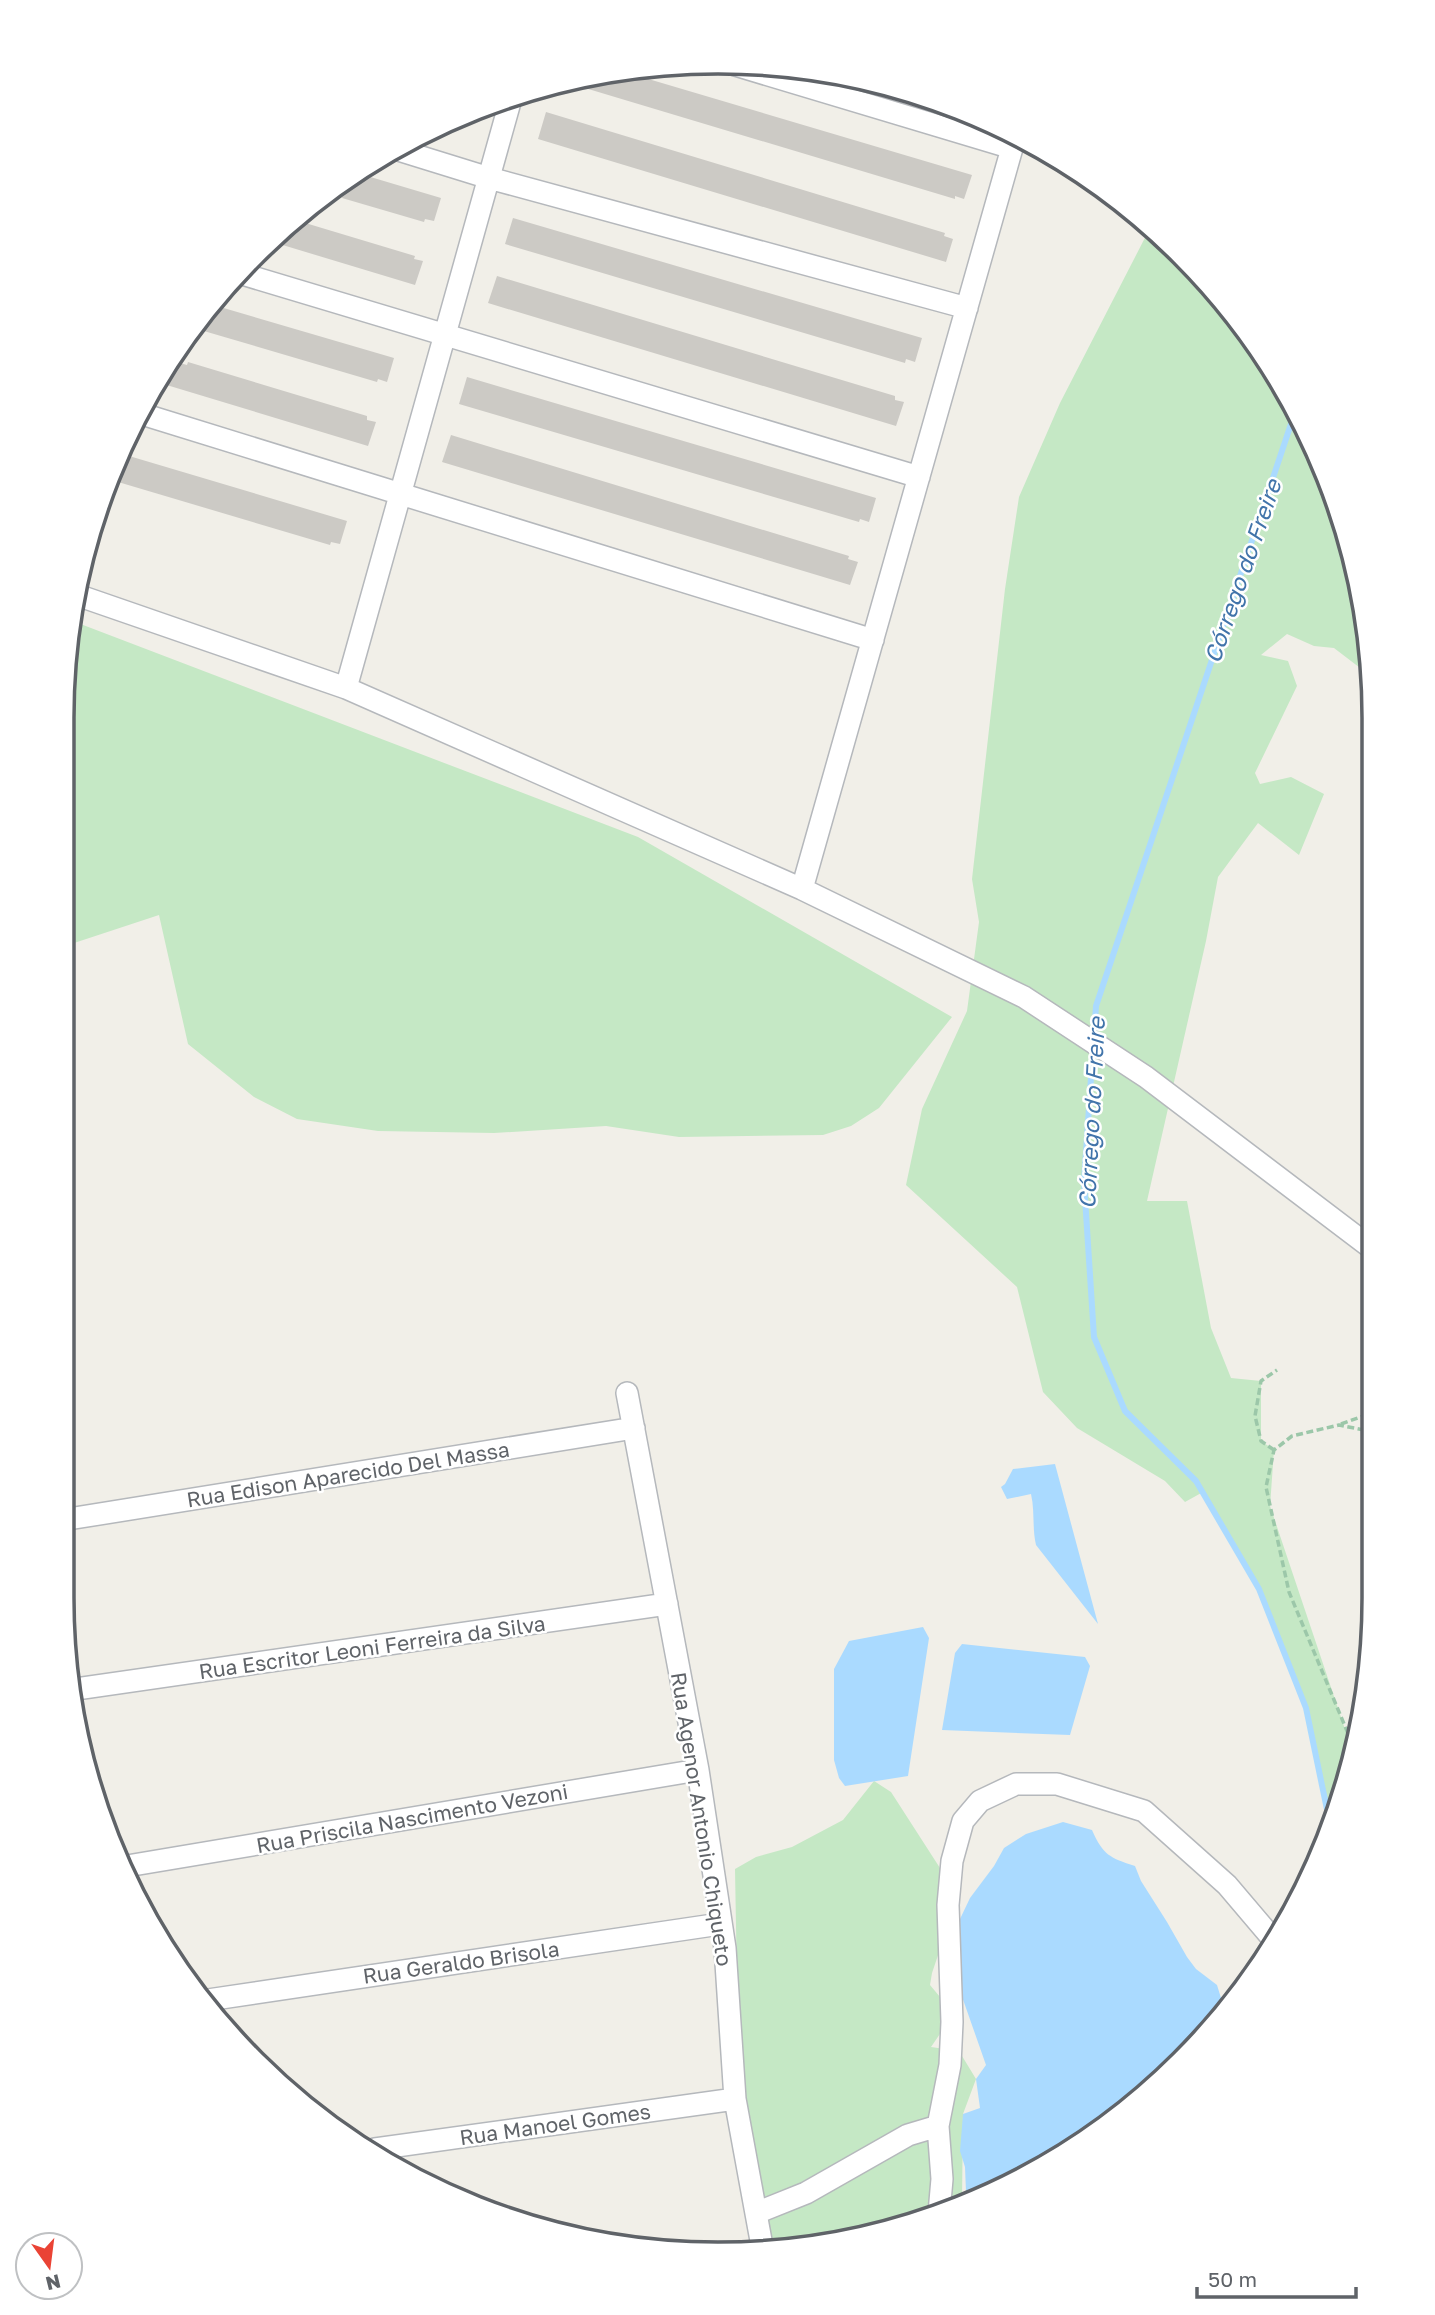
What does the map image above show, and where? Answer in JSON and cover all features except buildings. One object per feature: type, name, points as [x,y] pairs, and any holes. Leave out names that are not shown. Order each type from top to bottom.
[{"type":"street","points":[[779,77],[989,134]]},
{"type":"street","points":[[346,688],[508,109]]},
{"type":"street","points":[[802,889],[1013,146]]},
{"type":"street","points":[[409,153],[489,178],[967,308]]},
{"type":"street","points":[[249,276],[919,477]]},
{"type":"street","points":[[149,416],[873,640]]},
{"type":"street","points":[[85,598],[346,688],[802,889],[1024,997],[1146,1077],[1362,1241]]},
{"type":"street","name":"Rua Agenor Antonio Chiqueto","points":[[627,1393],[698,1770],[725,1948],[735,2099],[761,2240]]},
{"type":"street","name":"Rua Edison Aparecido Del Massa","points":[[74,1518],[634,1428]]},
{"type":"street","name":"Rua Escritor Leoni Ferreira da Silva","points":[[80,1688],[667,1604]]},
{"type":"street","name":"Rua Priscila Nascimento Vezoni","points":[[132,1865],[698,1770]]},
{"type":"street","points":[[940,2201],[942,2179],[938,2126],[950,2065],[952,2022],[948,1905],[952,1861],[963,1821],[980,1801],[1016,1784],[1057,1784],[1144,1811],[1227,1885],[1267,1932]]},
{"type":"street","name":"Rua Geraldo Brisola","points":[[214,1999],[720,1924]]},
{"type":"street","name":"Rua Manoel Gomes","points":[[384,2148],[735,2099]]},
{"type":"street","points":[[756,2213],[806,2193],[908,2136],[938,2126]]},
{"type":"path","points":[[1273,1450],[1261,1441],[1255,1416],[1261,1381],[1277,1370]]},
{"type":"path","points":[[1347,1731],[1289,1592],[1266,1487],[1273,1450],[1292,1436],[1339,1425],[1362,1416]]},
{"type":"path","points":[[1339,1425],[1362,1430]]},
{"type":"green space","points":[[1146,236],[1202,293],[1228,325],[1275,396],[1295,433],[1327,510],[1349,592],[1359,667],[1334,648],[1314,646],[1287,634],[1261,655],[1288,661],[1297,686],[1255,773],[1260,784],[1291,777],[1324,794],[1299,855],[1258,823],[1218,877],[1147,1201],[1187,1201],[1211,1328],[1231,1378],[1261,1381],[1261,1441],[1274,1450],[1270,1506],[1347,1734],[1326,1807],[1306,1708],[1259,1589],[1203,1492],[1185,1502],[1165,1481],[1077,1428],[1043,1392],[1017,1287],[906,1185],[922,1109],[967,1011],[979,922],[972,879],[1005,589],[1019,497],[1060,403]]},
{"type":"green space","points":[[81,624],[638,837],[952,1017],[879,1108],[851,1126],[823,1135],[679,1137],[606,1126],[494,1133],[378,1131],[297,1119],[254,1097],[188,1044],[159,915],[74,943],[74,718]]},
{"type":"green space","points":[[874,1781],[891,1792],[958,1896],[930,1985],[945,2003],[944,2028],[931,2047],[959,2051],[976,2079],[963,2114],[962,2193],[884,2220],[802,2236],[767,2239],[739,2097],[735,1869],[756,1857],[792,1847],[843,1820]]},
{"type":"water","points":[[1055,1464],[1098,1624],[1036,1545],[1031,1494],[1007,1499],[1001,1487],[1013,1469]]},
{"type":"water","points":[[923,1627],[929,1638],[908,1776],[845,1786],[839,1778],[834,1760],[834,1669],[849,1641]]},
{"type":"water","points":[[962,1644],[1085,1657],[1090,1666],[1070,1735],[942,1730],[955,1653]]},
{"type":"water","points":[[1063,1822],[1092,1830],[1108,1854],[1135,1866],[1141,1881],[1187,1957],[1196,1969],[1217,1985],[1221,1998],[1173,2053],[1110,2108],[1040,2155],[966,2191],[965,2167],[960,2151],[963,2114],[980,2108],[976,2079],[986,2065],[953,1971],[951,1938],[970,1898],[1004,1848],[1026,1834]]},
{"type":"waterway","name":"Córrego do Freire","points":[[1094,1037],[1096,1006],[1291,425]]},
{"type":"waterway","name":"Córrego do Freire","points":[[1093,1048],[1084,1182],[1094,1337],[1125,1411],[1196,1481],[1259,1589],[1306,1708],[1326,1807]]}]
